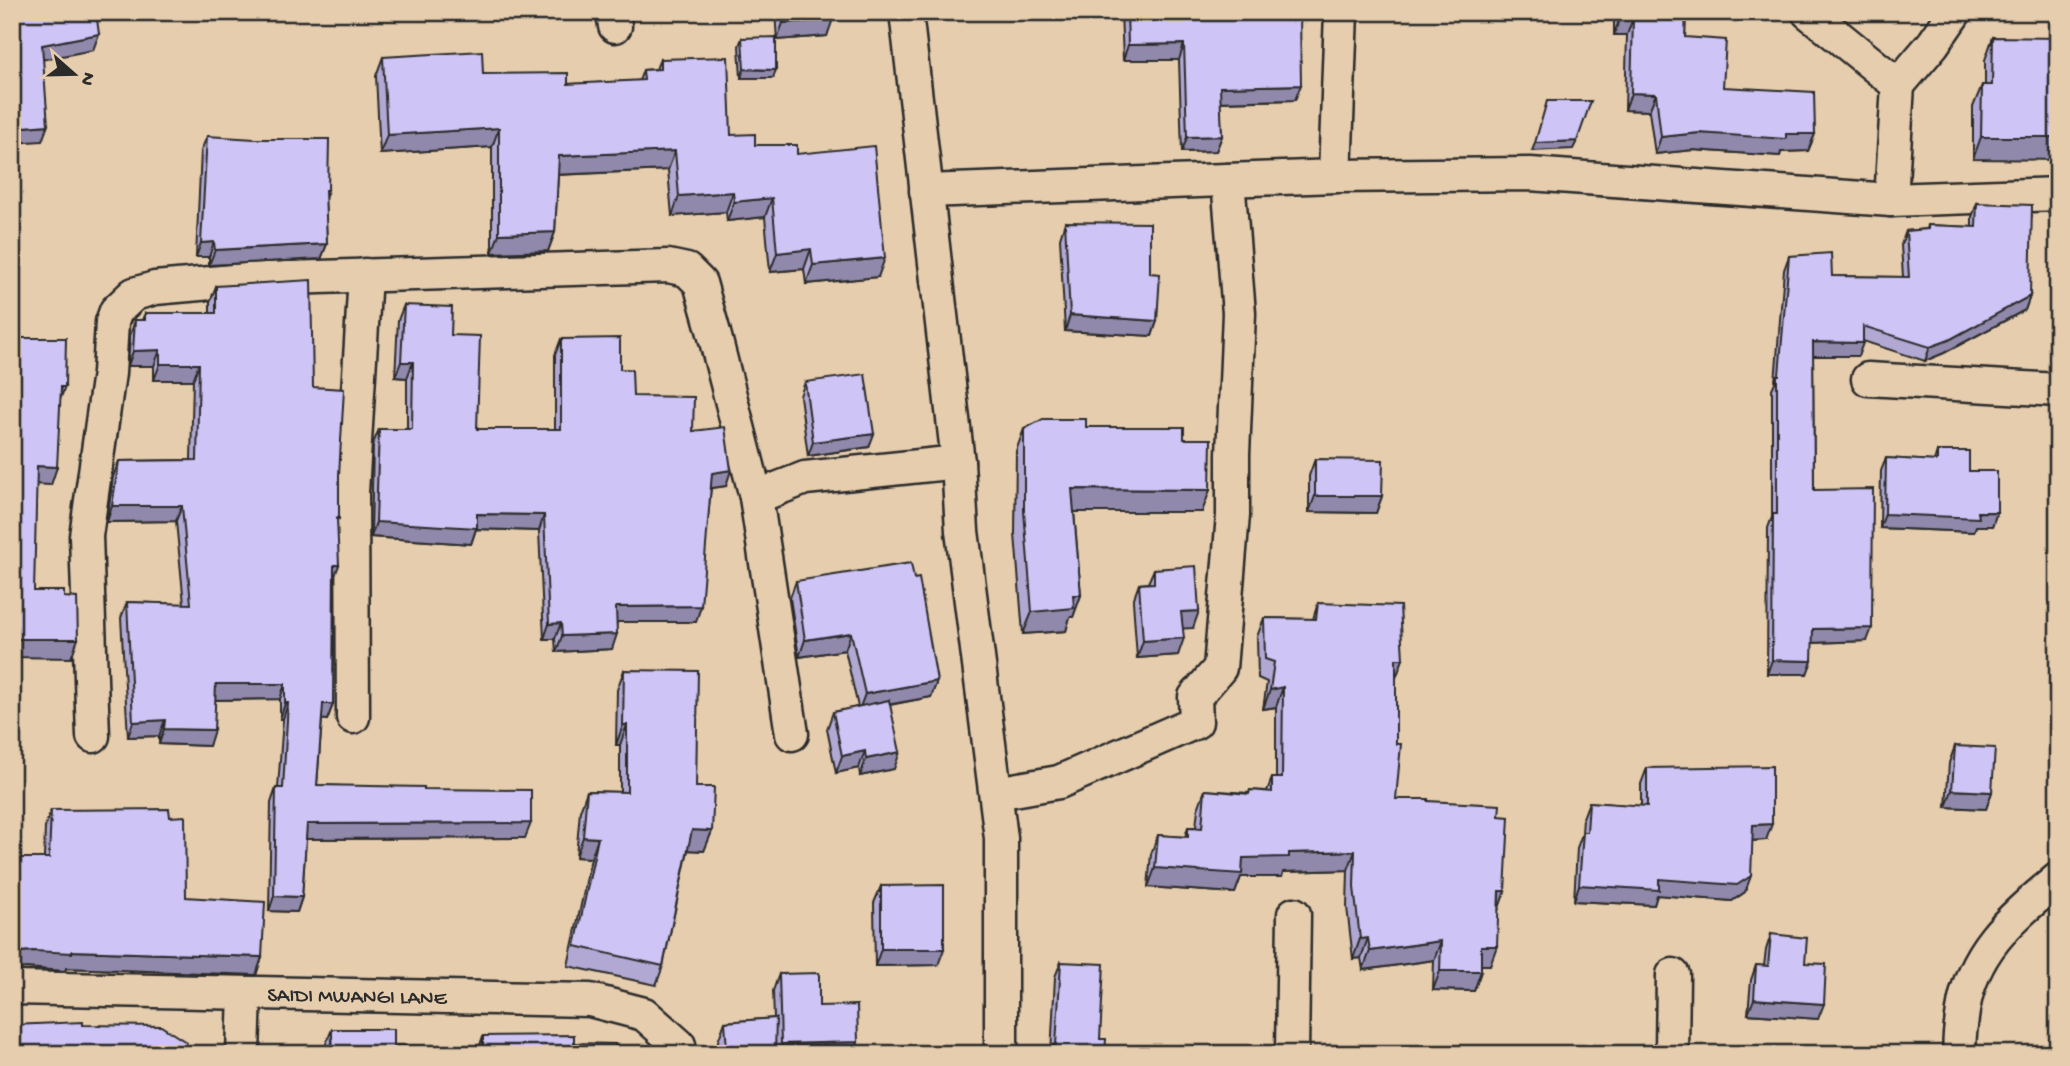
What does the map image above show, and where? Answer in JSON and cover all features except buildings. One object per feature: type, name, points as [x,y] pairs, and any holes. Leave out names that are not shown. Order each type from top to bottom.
[{"type":"street","points":[[906,12],[958,462],[962,531],[1001,838],[1001,1054]]},
{"type":"street","points":[[1335,176],[1340,12]]},
{"type":"street","points":[[1808,12],[1898,85]]},
{"type":"street","points":[[1891,200],[1898,85],[1933,44],[1955,12]]},
{"type":"street","points":[[926,191],[1335,176],[1530,174],[1891,200],[2058,194]]},
{"type":"street","points":[[996,793],[1059,782],[1196,722],[1195,697],[1220,668],[1233,515],[1239,313],[1228,180]]},
{"type":"street","points":[[93,736],[86,536],[109,373],[112,322],[116,311],[134,294],[155,288],[256,279],[668,266],[687,271],[699,283],[756,497],[792,734]]},
{"type":"street","points":[[353,717],[352,492],[365,275]]},
{"type":"street","points":[[1868,379],[2058,390]]},
{"type":"street","points":[[756,497],[804,478],[958,462]]},
{"type":"street","points":[[1961,1054],[1959,1042],[1966,991],[1979,961],[2006,922],[2058,879]]},
{"type":"street","points":[[1292,1054],[1294,914]]},
{"type":"street","points":[[1672,1054],[1673,975]]},
{"type":"street","name":"SAIDI MWANGI LANE","points":[[12,988],[590,1000],[644,1014],[679,1045],[681,1054]]},
{"type":"street","points":[[243,1054],[245,993]]}]
